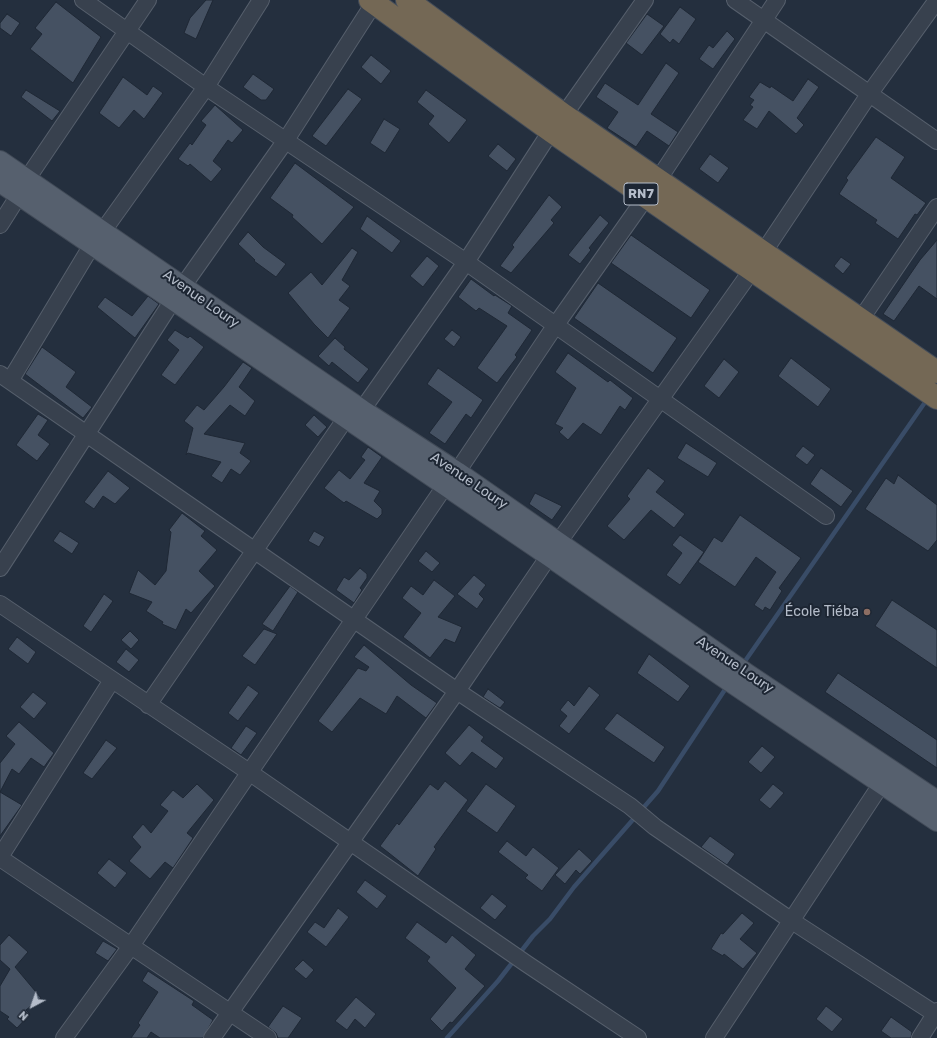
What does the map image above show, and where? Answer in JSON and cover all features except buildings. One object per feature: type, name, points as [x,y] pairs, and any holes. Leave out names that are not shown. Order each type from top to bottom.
[{"type":"highway","name":"RN7","points":[[407,0],[558,123]]},
{"type":"highway","name":"RN7","points":[[372,2],[558,123],[758,262],[926,373]]},
{"type":"highway","name":"RN7","points":[[758,262],[861,319],[926,373],[937,398]]},
{"type":"main road","name":"Avenue Loury","points":[[0,161],[23,187],[553,549],[734,675],[882,783],[937,821]]},
{"type":"main road","name":"Avenue Loury","points":[[0,182],[23,187]]},
{"type":"main road","name":"Avenue Loury","points":[[734,675],[937,801]]},
{"type":"street","points":[[83,0],[206,87],[466,262],[826,516]]},
{"type":"street","points":[[0,225],[23,187],[148,0]]},
{"type":"street","points":[[261,0],[206,87],[98,238],[5,377],[457,691],[630,806],[655,827],[792,921],[936,1014],[920,1038]]},
{"type":"street","points":[[148,705],[255,551],[466,262],[558,123],[644,0]]},
{"type":"street","points":[[735,0],[765,19],[937,141]]},
{"type":"street","points":[[64,1038],[131,946],[555,326],[652,189],[777,0]]},
{"type":"street","points":[[212,1038],[457,691],[553,549],[758,262],[870,93],[937,0]]},
{"type":"street","points":[[0,568],[85,433],[178,293],[286,140],[372,2]]},
{"type":"street","points":[[861,319],[937,207]]},
{"type":"street","points":[[0,604],[249,772],[527,964],[638,1038]]},
{"type":"street","points":[[112,680],[0,857],[268,1038]]},
{"type":"street","points":[[714,1038],[882,783]]},
{"type":"waterway","points":[[743,664],[928,398]]},
{"type":"waterway","points":[[447,1038],[498,981],[533,936],[550,919],[574,887],[658,791],[728,685]]},
{"type":"place","name":"École Tiéba","points":[[867,612]]}]
